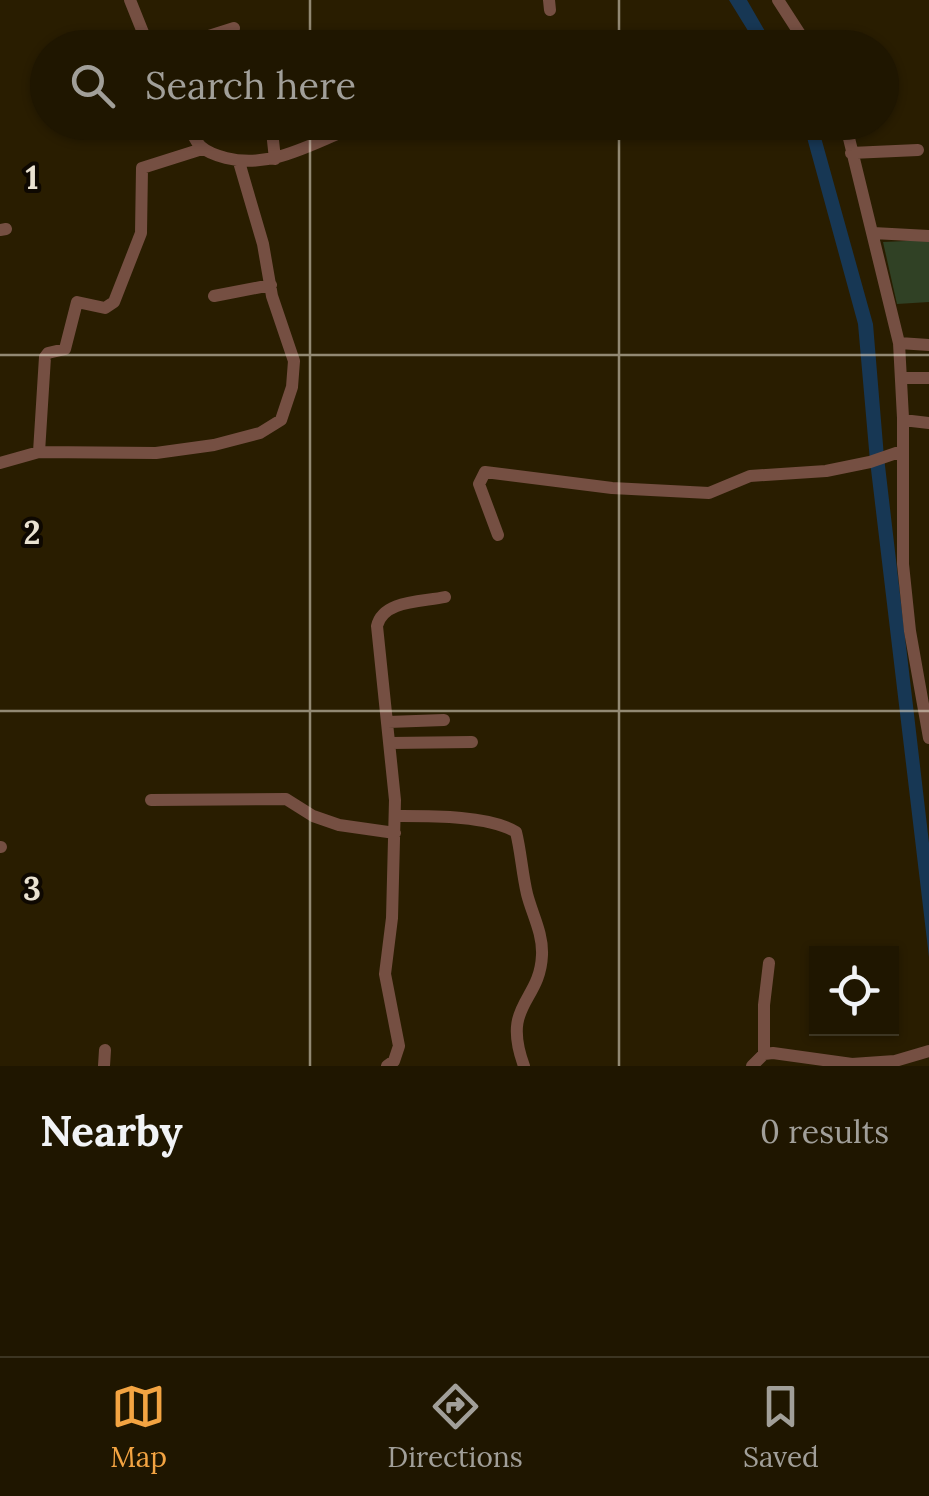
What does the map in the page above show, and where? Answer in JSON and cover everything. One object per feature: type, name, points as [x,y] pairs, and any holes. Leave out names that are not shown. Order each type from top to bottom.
[{"type":"street","points":[[130,0],[142,30]]},
{"type":"street","points":[[778,0],[798,30]]},
{"type":"street","points":[[228,30],[234,28]]},
{"type":"street","points":[[194,140],[202,149],[239,162],[260,163],[322,140]]},
{"type":"street","points":[[273,140],[275,159]]},
{"type":"street","points":[[848,140],[899,343],[906,597],[929,738]]},
{"type":"street","points":[[39,452],[45,357],[65,350],[77,302],[105,308],[114,302],[141,233],[142,168],[202,149]]},
{"type":"street","points":[[851,152],[918,150]]},
{"type":"street","points":[[0,462],[39,452],[156,452],[214,446],[272,428],[286,410],[294,374],[270,285],[264,244],[239,162]]},
{"type":"street","points":[[873,233],[929,236]]},
{"type":"street","points":[[214,296],[270,285]]},
{"type":"street","points":[[899,343],[929,344]]},
{"type":"street","points":[[902,378],[929,378]]},
{"type":"street","points":[[903,420],[929,423]]},
{"type":"street","points":[[498,535],[479,484],[485,472],[612,488],[693,493],[722,489],[750,476],[826,470],[902,451]]},
{"type":"street","points":[[387,1066],[394,1061],[399,1046],[385,974],[392,918],[395,816],[378,619],[392,607],[445,598]]},
{"type":"street","points":[[388,722],[444,720]]},
{"type":"street","points":[[390,743],[472,742]]},
{"type":"street","points":[[150,800],[286,799],[313,816],[339,825],[395,833]]},
{"type":"street","points":[[395,816],[460,819],[508,827],[516,832],[542,950],[536,979],[516,1022],[524,1066]]},
{"type":"street","points":[[752,1066],[764,1054],[769,963]]},
{"type":"street","points":[[104,1066],[105,1050]]},
{"type":"street","points":[[764,1054],[852,1064],[895,1061],[929,1051]]},
{"type":"green space","points":[[929,240],[929,302],[897,304],[883,242]]},
{"type":"water","points":[[729,0],[747,0],[764,30],[748,30]]},
{"type":"water","points":[[808,140],[822,140],[873,324],[884,457],[929,843],[929,957],[870,461],[858,324]]}]
